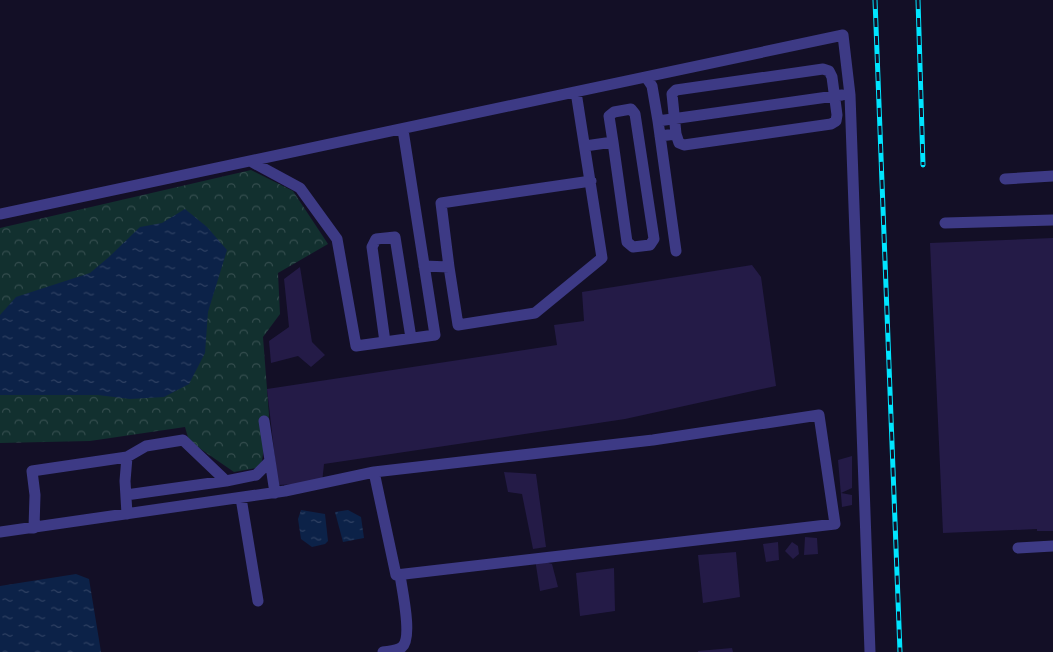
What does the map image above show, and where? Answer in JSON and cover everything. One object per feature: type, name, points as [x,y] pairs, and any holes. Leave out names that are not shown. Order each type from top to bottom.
[{"type":"street","points":[[0,214],[403,130],[843,35],[850,95],[870,652]]},
{"type":"street","points":[[823,69],[829,71],[832,77],[835,96],[837,115],[836,121],[831,124],[684,145],[679,143],[673,118],[672,94],[676,90],[823,69]]},
{"type":"street","points":[[646,77],[652,86],[676,251]]},
{"type":"street","points":[[576,92],[591,181],[602,258],[535,313],[458,325],[441,203],[591,181]]},
{"type":"street","points":[[659,128],[673,118],[850,95]]},
{"type":"street","points":[[631,109],[636,114],[654,239],[650,245],[633,247],[628,242],[614,142],[610,116],[614,112],[631,109]]},
{"type":"street","points":[[638,130],[659,128],[676,134]]},
{"type":"street","points":[[252,162],[300,188],[337,239],[356,346],[434,335],[403,130]]},
{"type":"street","points":[[585,146],[614,142]]},
{"type":"street","points":[[1004,179],[1053,176]]},
{"type":"street","points":[[945,223],[1053,220]]},
{"type":"street","points":[[385,342],[372,247],[376,239],[395,237],[411,338]]},
{"type":"street","points":[[424,266],[449,267]]},
{"type":"street","points":[[0,532],[275,493],[374,472],[653,440],[819,415],[834,524],[396,575],[374,472]]},
{"type":"street","points":[[264,422],[275,493]]},
{"type":"street","points":[[34,528],[35,494],[32,471],[127,456],[146,446],[183,440],[226,481]]},
{"type":"street","points":[[127,456],[127,514]]},
{"type":"street","points":[[126,495],[226,481],[256,474],[270,461]]},
{"type":"street","points":[[241,498],[258,601]]},
{"type":"street","points":[[1018,548],[1053,546]]},
{"type":"street","points":[[383,652],[408,647],[400,575]]},
{"type":"green space","points":[[251,170],[293,191],[328,244],[278,273],[280,314],[263,337],[269,415],[261,467],[234,472],[189,441],[185,427],[90,441],[0,443],[0,228]]},
{"type":"water","points":[[185,209],[207,227],[227,250],[208,312],[205,353],[189,384],[164,397],[130,399],[98,395],[0,395],[0,315],[16,297],[90,273],[140,227],[162,223]]},
{"type":"water","points":[[301,510],[325,514],[328,541],[325,544],[312,547],[301,539],[298,519]]},
{"type":"water","points":[[348,510],[361,517],[364,538],[343,542],[335,512]]},
{"type":"water","points":[[76,574],[89,579],[101,652],[0,652],[0,586]]},
{"type":"building","points":[[1053,238],[1053,531],[1037,531],[1037,529],[943,533],[930,243]]},
{"type":"building","points":[[752,265],[761,277],[776,386],[625,419],[324,464],[322,483],[278,485],[267,389],[557,345],[554,325],[584,321],[582,292]]},
{"type":"building","points":[[300,267],[312,342],[325,355],[311,367],[298,356],[271,363],[269,341],[289,327],[284,279]]},
{"type":"building","points":[[852,456],[852,488],[841,493],[852,495],[852,505],[842,507],[838,460]]},
{"type":"building","points":[[504,472],[536,474],[546,547],[533,549],[522,494],[508,492]]},
{"type":"building","points":[[805,537],[817,538],[818,554],[804,555]]},
{"type":"building","points":[[778,542],[779,560],[766,562],[763,544]]},
{"type":"building","points":[[792,542],[798,546],[799,554],[793,559],[785,551]]},
{"type":"building","points":[[736,552],[740,597],[703,603],[698,555]]},
{"type":"building","points":[[535,559],[552,564],[558,587],[540,591]]},
{"type":"building","points":[[614,568],[615,611],[580,616],[576,573]]},
{"type":"building","points":[[732,648],[733,652],[698,652],[698,651]]},
{"type":"railway","points":[[875,0],[900,652]]},
{"type":"railway","points":[[918,0],[923,165]]}]
